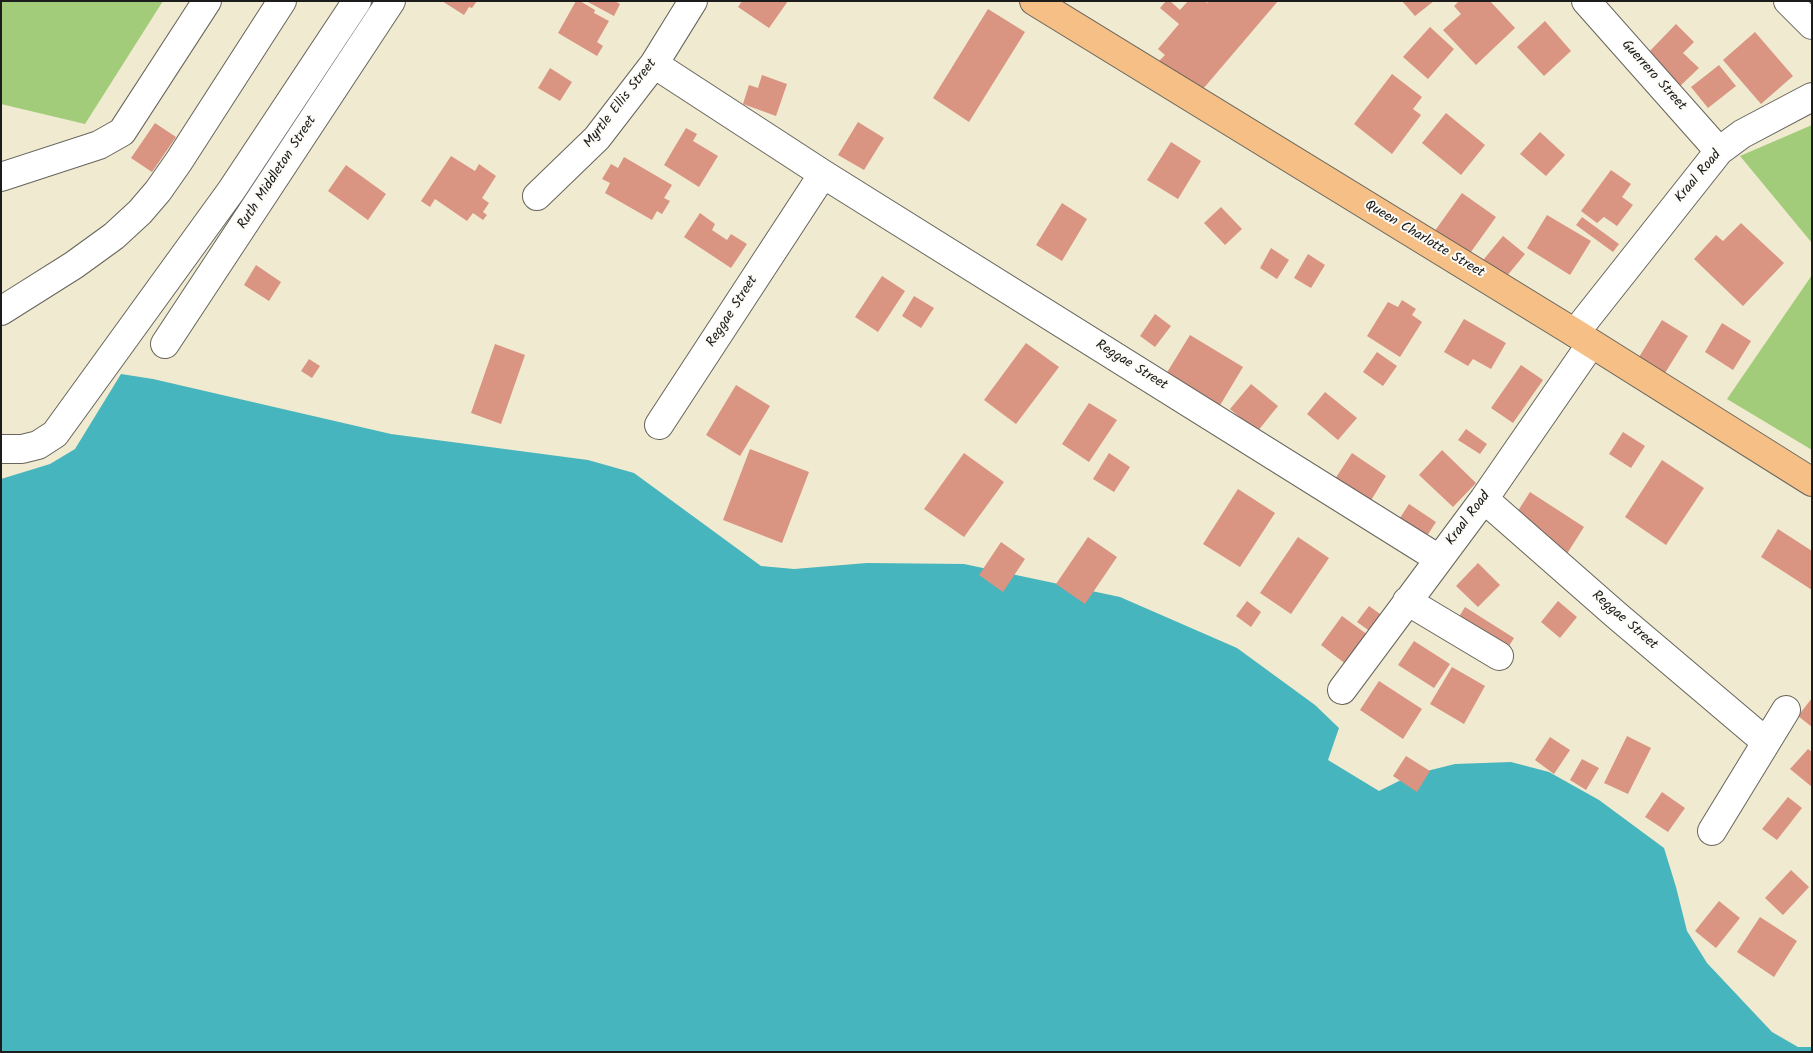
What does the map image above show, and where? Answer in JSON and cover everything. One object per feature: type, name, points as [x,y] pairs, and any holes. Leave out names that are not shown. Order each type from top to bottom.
[{"type":"main road","name":"Queen Charlotte Street","points":[[1034,1],[1583,338],[1812,482]]},
{"type":"street","points":[[1,177],[99,145],[122,132],[207,1]]},
{"type":"street","points":[[1,311],[74,265],[114,236],[140,212],[158,191],[179,161],[282,1]]},
{"type":"street","points":[[1,449],[22,449],[38,445],[56,434],[231,191],[357,1]]},
{"type":"street","name":"Ruth Middleton Street","points":[[165,344],[391,1]]},
{"type":"street","name":"Myrtle Ellis Street","points":[[537,196],[597,138],[654,64],[692,1]]},
{"type":"street","name":"Guerrero Street","points":[[1586,1],[1719,151]]},
{"type":"street","points":[[1788,1],[1812,25]]},
{"type":"street","name":"Reggae Street","points":[[654,64],[823,174],[1439,559]]},
{"type":"street","name":"Kraal Road","points":[[1342,690],[1484,499],[1583,338],[1719,151],[1742,134],[1812,98]]},
{"type":"street","name":"Reggae Street","points":[[659,425],[823,174]]},
{"type":"street","name":"Reggae Street","points":[[1484,499],[1622,620],[1766,742]]},
{"type":"street","points":[[1407,601],[1499,656]]},
{"type":"street","points":[[1712,832],[1786,710]]},
{"type":"green space","points":[[1,1],[163,1],[85,124],[1,104]]},
{"type":"green space","points":[[1812,125],[1812,243],[1740,156]]},
{"type":"green space","points":[[1812,275],[1812,450],[1727,399]]},
{"type":"water","points":[[121,374],[153,379],[391,434],[588,460],[634,473],[761,566],[794,569],[867,563],[964,564],[1120,597],[1237,648],[1315,705],[1339,728],[1328,760],[1379,791],[1411,775],[1455,764],[1511,762],[1549,772],[1599,800],[1664,848],[1687,931],[1707,963],[1772,1032],[1798,1047],[1812,1047],[1812,1052],[1,1052],[1,479],[50,464],[75,449]]},
{"type":"building","points":[[442,1],[477,1],[472,8],[469,7],[464,15]]},
{"type":"building","points":[[576,1],[580,1],[595,10],[594,13],[609,21],[597,42],[603,46],[597,56],[558,33]]},
{"type":"building","points":[[586,1],[615,1],[620,4],[614,16]]},
{"type":"building","points":[[742,1],[788,1],[769,28],[738,7]]},
{"type":"building","points":[[1166,1],[1170,1],[1180,10],[1188,1],[1205,1],[1207,3],[1209,1],[1278,1],[1197,96],[1158,62],[1165,55],[1158,49],[1179,24],[1160,8]]},
{"type":"building","points":[[1402,1],[1434,1],[1415,16]]},
{"type":"building","points":[[1459,1],[1490,1],[1515,28],[1476,65],[1443,30],[1461,14],[1454,6]]},
{"type":"building","points":[[988,9],[1025,32],[969,122],[933,98]]},
{"type":"building","points":[[1545,21],[1571,51],[1544,76],[1517,47]]},
{"type":"building","points":[[1676,24],[1694,42],[1683,53],[1699,68],[1678,88],[1645,56]]},
{"type":"building","points":[[1430,27],[1454,49],[1428,79],[1403,57]]},
{"type":"building","points":[[1755,32],[1793,76],[1761,104],[1723,60]]},
{"type":"building","points":[[1719,65],[1736,86],[1708,108],[1691,87]]},
{"type":"building","points":[[550,68],[572,82],[560,101],[538,88]]},
{"type":"building","points":[[1392,74],[1422,97],[1413,109],[1421,115],[1392,154],[1354,124]]},
{"type":"building","points":[[762,75],[787,84],[776,116],[743,104],[749,85],[758,88]]},
{"type":"building","points":[[1446,113],[1485,145],[1461,175],[1422,143]]},
{"type":"building","points":[[858,122],[884,138],[864,170],[838,155]]},
{"type":"building","points":[[155,123],[176,137],[152,172],[131,158]]},
{"type":"building","points":[[686,128],[697,134],[693,141],[718,156],[699,187],[664,165]]},
{"type":"building","points":[[1540,132],[1565,155],[1546,176],[1520,154]]},
{"type":"building","points":[[1171,142],[1201,161],[1178,199],[1147,180]]},
{"type":"building","points":[[451,156],[475,171],[479,164],[496,176],[482,198],[489,203],[483,212],[487,215],[483,220],[473,213],[467,221],[435,199],[430,207],[421,201]]},
{"type":"building","points":[[624,157],[672,185],[664,198],[670,201],[662,214],[657,211],[652,220],[605,193],[610,183],[602,179],[611,164],[618,168]]},
{"type":"building","points":[[346,165],[386,194],[368,220],[328,191]]},
{"type":"building","points":[[1611,170],[1631,184],[1622,197],[1633,205],[1617,226],[1604,217],[1597,223],[1581,211]]},
{"type":"building","points":[[1462,193],[1496,217],[1463,263],[1429,239]]},
{"type":"building","points":[[1062,203],[1087,219],[1062,261],[1036,245]]},
{"type":"building","points":[[1221,207],[1242,229],[1225,245],[1204,223]]},
{"type":"building","points":[[700,213],[715,224],[712,230],[727,240],[731,234],[747,244],[731,268],[684,237]]},
{"type":"building","points":[[1547,215],[1591,241],[1570,275],[1527,248]]},
{"type":"building","points":[[1582,217],[1619,244],[1613,252],[1576,225]]},
{"type":"building","points":[[1741,223],[1784,263],[1743,306],[1694,259],[1716,235],[1723,241]]},
{"type":"building","points":[[1503,236],[1525,254],[1497,288],[1475,270]]},
{"type":"building","points":[[1271,248],[1289,260],[1277,279],[1260,268]]},
{"type":"building","points":[[1308,254],[1325,265],[1311,288],[1294,278]]},
{"type":"building","points":[[256,265],[281,282],[269,301],[244,285]]},
{"type":"building","points":[[882,276],[905,291],[878,332],[855,317]]},
{"type":"building","points":[[914,296],[934,308],[921,328],[902,316]]},
{"type":"building","points":[[1402,300],[1416,309],[1412,315],[1422,322],[1400,357],[1367,336],[1388,302],[1398,307]]},
{"type":"building","points":[[1155,314],[1171,326],[1155,347],[1140,336]]},
{"type":"building","points":[[1464,319],[1506,343],[1491,369],[1473,359],[1468,366],[1444,352]]},
{"type":"building","points":[[1662,320],[1688,336],[1665,373],[1639,357]]},
{"type":"building","points":[[1722,323],[1751,341],[1733,370],[1705,352]]},
{"type":"building","points":[[1190,335],[1243,367],[1216,412],[1163,379]]},
{"type":"building","points":[[1026,343],[1059,367],[1016,424],[984,400]]},
{"type":"building","points":[[495,344],[525,355],[501,424],[471,413]]},
{"type":"building","points":[[1377,352],[1397,366],[1383,386],[1363,372]]},
{"type":"building","points":[[309,359],[320,366],[312,378],[301,371]]},
{"type":"building","points":[[1521,365],[1543,380],[1513,423],[1491,408]]},
{"type":"building","points":[[1251,384],[1278,406],[1257,432],[1230,409]]},
{"type":"building","points":[[736,385],[770,406],[740,456],[706,435]]},
{"type":"building","points":[[1325,392],[1357,418],[1338,440],[1307,414]]},
{"type":"building","points":[[1089,403],[1117,420],[1089,462],[1062,444]]},
{"type":"building","points":[[1466,429],[1487,444],[1480,454],[1458,440]]},
{"type":"building","points":[[1623,432],[1645,446],[1631,468],[1609,454]]},
{"type":"building","points":[[750,449],[809,472],[782,543],[723,520]]},
{"type":"building","points":[[1442,450],[1476,483],[1453,507],[1419,475]]},
{"type":"building","points":[[964,453],[1004,482],[964,537],[924,509]]},
{"type":"building","points":[[1109,453],[1130,467],[1114,492],[1093,479]]},
{"type":"building","points":[[1352,453],[1386,476],[1370,502],[1335,479]]},
{"type":"building","points":[[1662,460],[1704,488],[1666,545],[1625,517]]},
{"type":"building","points":[[1238,489],[1275,513],[1240,567],[1203,544]]},
{"type":"building","points":[[1530,492],[1584,527],[1561,563],[1507,528]]},
{"type":"building","points":[[1409,504],[1436,522],[1423,542],[1396,524]]},
{"type":"building","points":[[1778,529],[1812,551],[1812,590],[1761,557]]},
{"type":"building","points":[[1088,537],[1117,557],[1085,604],[1056,584]]},
{"type":"building","points":[[1298,537],[1329,558],[1291,614],[1260,593]]},
{"type":"building","points":[[1001,542],[1025,559],[1003,592],[979,575]]},
{"type":"building","points":[[1478,563],[1500,585],[1478,607],[1456,586]]},
{"type":"building","points":[[1247,601],[1261,612],[1251,627],[1236,616]]},
{"type":"building","points":[[1558,601],[1577,617],[1560,638],[1541,622]]},
{"type":"building","points":[[1369,606],[1383,616],[1371,632],[1357,622]]},
{"type":"building","points":[[1465,607],[1514,638],[1495,668],[1446,638]]},
{"type":"building","points":[[1342,616],[1368,635],[1347,665],[1321,645]]},
{"type":"building","points":[[1414,641],[1450,664],[1434,688],[1398,665]]},
{"type":"building","points":[[1452,667],[1485,686],[1464,724],[1430,704]]},
{"type":"building","points":[[1379,681],[1422,709],[1403,739],[1360,710]]},
{"type":"building","points":[[1812,698],[1812,727],[1798,716]]},
{"type":"building","points":[[1627,736],[1651,748],[1628,794],[1604,783]]},
{"type":"building","points":[[1550,737],[1570,750],[1554,774],[1535,760]]},
{"type":"building","points":[[1808,749],[1812,752],[1812,787],[1790,769]]},
{"type":"building","points":[[1406,756],[1430,771],[1417,792],[1393,776]]},
{"type":"building","points":[[1582,759],[1599,768],[1586,790],[1570,780]]},
{"type":"building","points":[[1662,792],[1685,808],[1668,832],[1645,817]]},
{"type":"building","points":[[1788,797],[1802,808],[1777,840],[1762,829]]},
{"type":"building","points":[[1791,870],[1809,887],[1783,915],[1765,898]]},
{"type":"building","points":[[1719,901],[1740,918],[1716,948],[1695,931]]},
{"type":"building","points":[[1760,917],[1797,941],[1774,977],[1737,952]]}]
